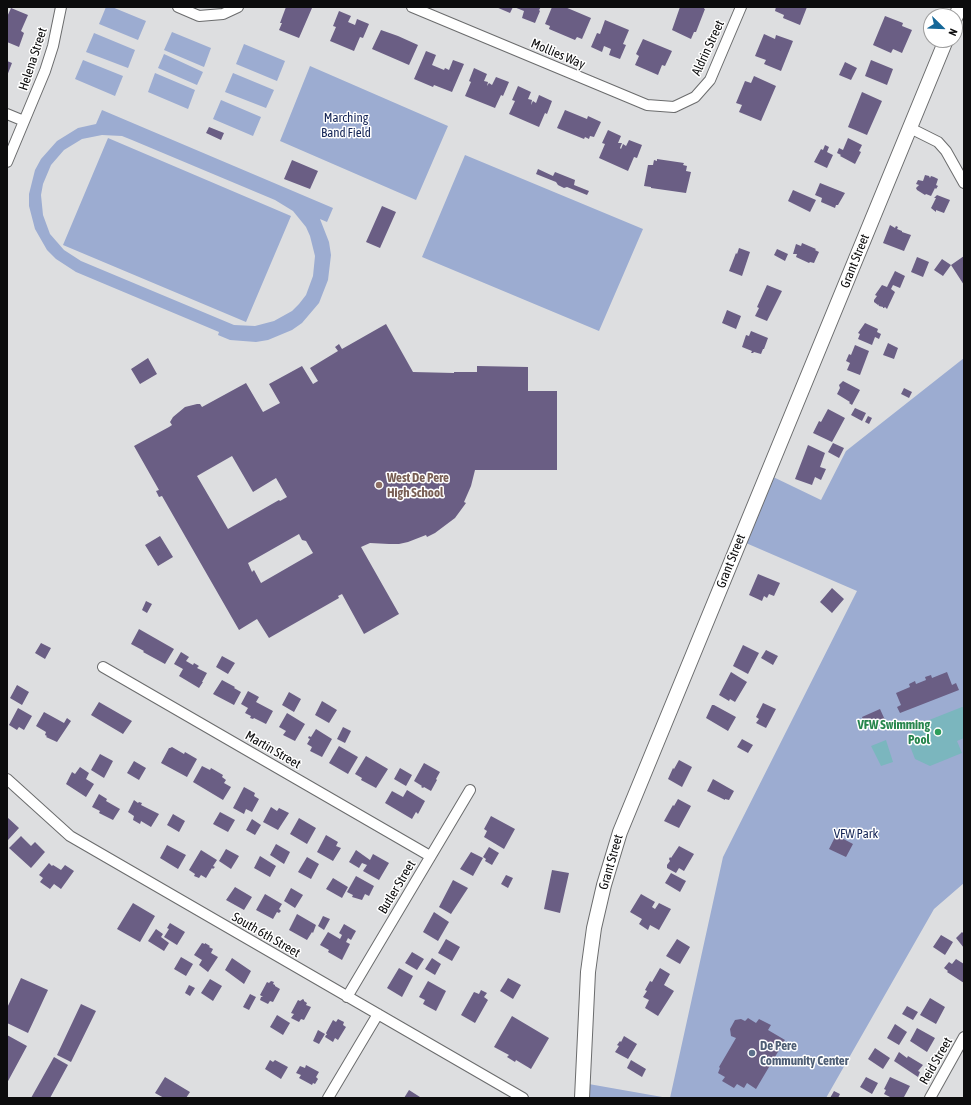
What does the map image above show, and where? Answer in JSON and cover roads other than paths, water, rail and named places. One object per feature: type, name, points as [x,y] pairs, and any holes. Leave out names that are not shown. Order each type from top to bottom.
[{"type":"street","name":"Helena Street","points":[[7,162],[49,58],[61,7]]},
{"type":"street","points":[[178,7],[199,16],[223,14],[238,7]]},
{"type":"street","name":"Mollies Way","points":[[412,7],[647,105],[674,107],[695,97]]},
{"type":"street","name":"Aldrin Street","points":[[695,97],[710,80],[741,7]]},
{"type":"street","name":"Grant Street","points":[[582,1098],[589,964],[594,928],[604,885],[620,832],[943,48]]},
{"type":"street","points":[[7,114],[24,121]]},
{"type":"street","points":[[910,128],[938,142],[946,151],[964,183]]},
{"type":"street","name":"Martin Street","points":[[103,667],[430,856]]},
{"type":"street","name":"South 6th Street","points":[[7,779],[70,836],[523,1098]]},
{"type":"street","name":"Butler Street","points":[[347,997],[470,790]]},
{"type":"street","points":[[328,1098],[378,1014]]},
{"type":"street","name":"Reid Street","points":[[930,1098],[964,1038]]},
{"type":"place","name":"West De Pere High School","points":[[379,485]]},
{"type":"place","name":"VFW Swimming Pool","points":[[938,732]]},
{"type":"place","name":"De Pere Community Center","points":[[752,1053]]},
{"type":"park label","name":"Marching Band Field","points":[[346,126]]},
{"type":"park label","name":"VFW Park","points":[[856,834]]}]
